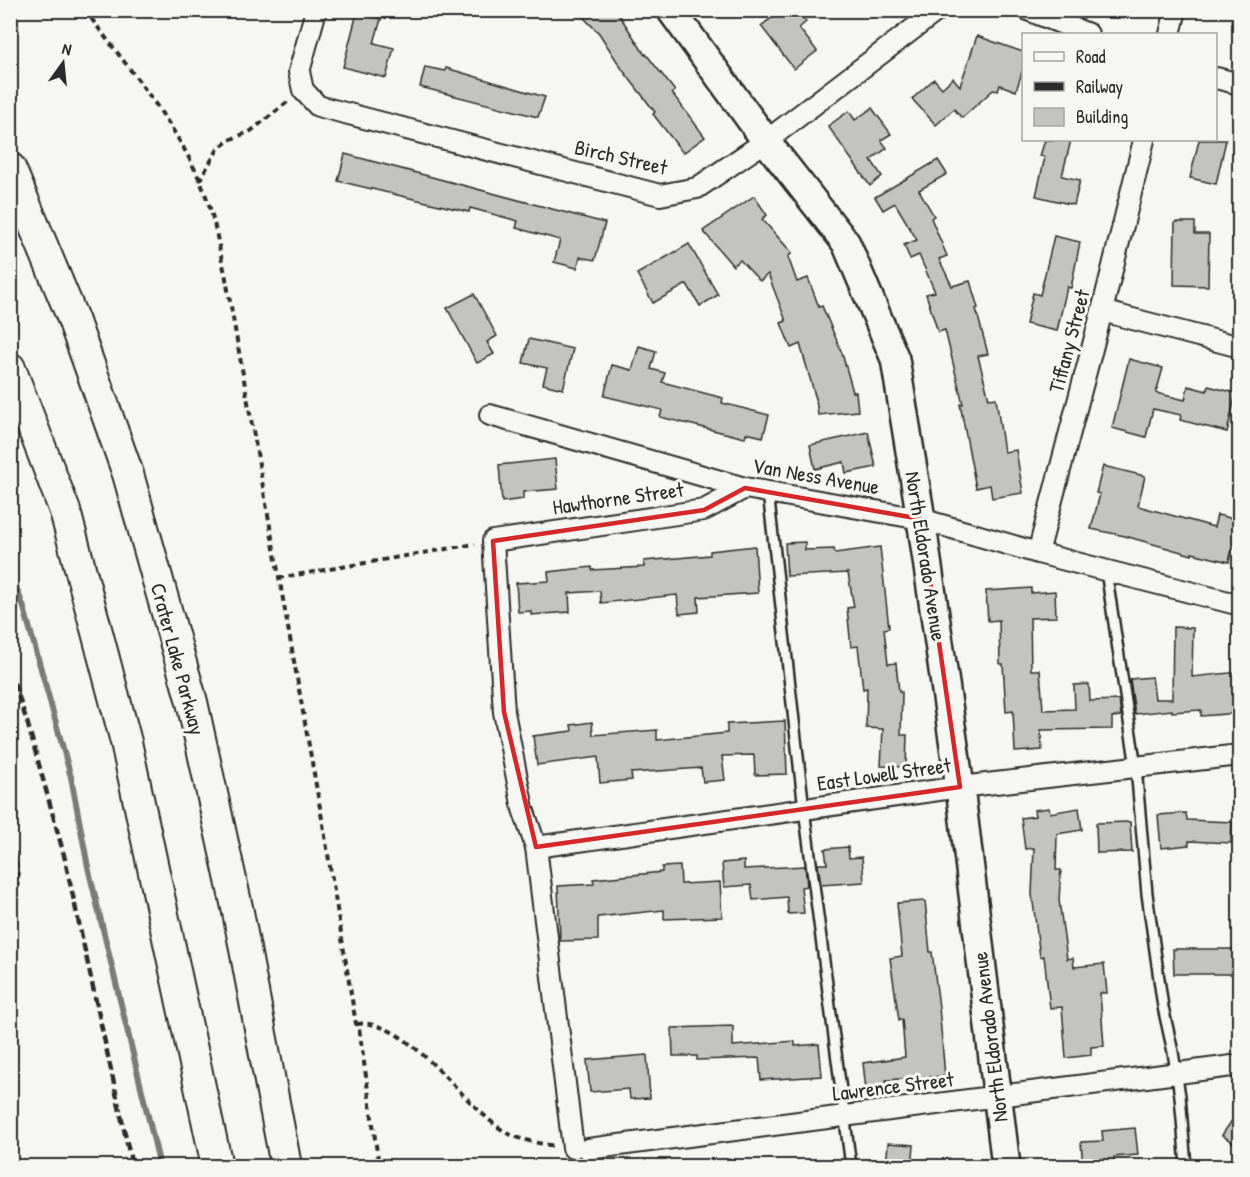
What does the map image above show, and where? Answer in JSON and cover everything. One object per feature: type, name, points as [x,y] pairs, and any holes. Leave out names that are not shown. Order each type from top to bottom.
[{"type":"main road","name":"Crater Lake Parkway","points":[[10,168],[73,319],[128,474],[192,702],[238,912],[286,1167]]},
{"type":"main road","points":[[10,368],[65,511],[126,742],[217,1167]]},
{"type":"street","points":[[301,81],[316,10]]},
{"type":"street","name":"North Eldorado Avenue","points":[[671,10],[765,141],[846,243],[895,359],[960,787],[1005,1167]]},
{"type":"street","name":"Birch Street","points":[[301,81],[318,106],[660,195],[697,188],[765,141],[938,10]]},
{"type":"street","points":[[1028,10],[1086,33]]},
{"type":"street","points":[[1170,33],[1176,10]]},
{"type":"street","points":[[1217,78],[1239,84]]},
{"type":"street","name":"Tiffany Street","points":[[1038,553],[1102,311],[1144,141]]},
{"type":"street","points":[[1102,311],[1239,347]]},
{"type":"street","name":"Van Ness Avenue","points":[[490,414],[745,488],[921,519],[1038,553],[1239,605]]},
{"type":"street","name":"Hawthorne Street","points":[[493,541],[704,510],[745,488]]},
{"type":"street","points":[[493,541],[504,712],[523,809],[536,847],[580,1148]]},
{"type":"street","name":"East Lowell Street","points":[[536,847],[960,787],[1239,755]]},
{"type":"street","name":"Lawrence Street","points":[[580,1148],[1239,1065]]},
{"type":"lane","points":[[768,492],[804,809],[851,1167]]},
{"type":"lane","points":[[1106,571],[1136,767],[1149,905],[1163,1007],[1177,1074],[1186,1167]]},
{"type":"path","points":[[85,10],[157,108],[189,158],[208,202],[225,273],[324,830],[356,1024],[359,1028],[379,1167]]},
{"type":"path","points":[[199,182],[218,148],[229,140],[251,131],[301,81]]},
{"type":"path","points":[[278,578],[493,541]]},
{"type":"path","points":[[10,820],[18,877],[15,914]]},
{"type":"path","points":[[356,1024],[377,1025],[397,1034],[507,1133],[540,1144],[580,1148]]},
{"type":"highlighted area","points":[[745,488],[921,519],[960,787],[536,847],[504,712],[493,541],[704,510]]},
{"type":"building","points":[[576,10],[616,10],[645,55],[675,91],[672,93],[705,137],[683,153],[653,114],[655,112],[622,69],[599,33]]},
{"type":"building","points":[[782,10],[797,10],[806,22],[799,28],[817,51],[794,69],[761,26]]},
{"type":"building","points":[[357,13],[381,19],[374,43],[394,48],[386,78],[343,67]]},
{"type":"building","points":[[977,36],[1022,52],[1022,72],[1016,91],[1000,85],[998,91],[993,90],[962,118],[954,109],[936,125],[912,99],[934,79],[942,88],[953,78],[960,86]]},
{"type":"building","points":[[425,67],[445,71],[446,68],[545,97],[538,117],[420,87]]},
{"type":"building","points":[[872,108],[891,134],[881,140],[887,148],[871,160],[882,176],[870,186],[828,126],[849,111],[855,120]]},
{"type":"building","points":[[1226,140],[1216,184],[1190,178],[1199,141]]},
{"type":"building","points":[[1045,141],[1071,141],[1062,176],[1080,180],[1074,205],[1036,196],[1045,157],[1040,156]]},
{"type":"building","points":[[345,154],[605,223],[595,260],[580,257],[577,268],[554,262],[560,240],[516,228],[518,221],[470,208],[469,212],[338,181]]},
{"type":"building","points":[[938,160],[947,174],[919,190],[934,216],[931,218],[947,256],[939,259],[952,286],[970,281],[988,354],[978,356],[989,399],[996,398],[1004,452],[1016,450],[1023,493],[992,498],[990,485],[976,488],[960,404],[963,404],[945,330],[938,332],[926,294],[935,292],[919,255],[910,259],[904,245],[917,240],[895,203],[883,210],[875,197]]},
{"type":"building","points":[[754,196],[767,215],[762,219],[792,253],[788,257],[797,282],[808,278],[819,307],[822,306],[842,353],[853,392],[856,392],[858,411],[818,415],[816,399],[800,344],[791,348],[781,323],[786,321],[768,274],[760,281],[740,260],[733,266],[703,231]]},
{"type":"building","points":[[1175,222],[1195,222],[1195,234],[1209,234],[1208,286],[1174,285]]},
{"type":"building","points":[[1054,236],[1080,242],[1071,288],[1067,287],[1057,331],[1026,324],[1033,293],[1040,295]]},
{"type":"building","points":[[689,244],[718,295],[700,306],[687,284],[653,303],[637,274]]},
{"type":"building","points":[[474,294],[497,336],[487,342],[494,354],[477,363],[447,308]]},
{"type":"building","points":[[529,339],[573,349],[563,389],[543,384],[547,368],[523,363]]},
{"type":"building","points":[[639,346],[656,351],[651,369],[665,373],[662,382],[723,398],[722,403],[769,415],[763,437],[746,433],[745,438],[660,417],[662,410],[604,396],[612,365],[632,370]]},
{"type":"building","points":[[1129,359],[1163,368],[1156,393],[1185,400],[1188,386],[1207,391],[1208,386],[1236,393],[1227,432],[1180,420],[1181,415],[1153,409],[1146,437],[1112,428]]},
{"type":"building","points":[[868,432],[876,467],[846,473],[844,462],[815,469],[810,445]]},
{"type":"building","points":[[555,459],[558,489],[523,492],[523,499],[502,502],[499,465]]},
{"type":"building","points":[[1103,466],[1145,476],[1138,506],[1214,527],[1217,515],[1239,520],[1239,550],[1232,548],[1229,562],[1091,529],[1100,494],[1096,493]]},
{"type":"building","points":[[805,542],[805,550],[834,549],[835,553],[880,547],[889,628],[884,629],[888,664],[896,663],[899,692],[902,692],[901,735],[907,735],[906,767],[881,766],[883,729],[866,728],[867,688],[863,689],[858,646],[851,647],[847,608],[854,607],[848,573],[787,576],[785,543]]},
{"type":"building","points":[[755,546],[758,593],[698,597],[699,612],[679,614],[677,595],[601,603],[600,591],[569,593],[570,612],[531,615],[531,611],[518,612],[516,583],[549,581],[548,572],[592,567],[592,570],[644,567],[644,561],[710,555],[710,551]]},
{"type":"building","points":[[1031,588],[1031,593],[1055,591],[1056,617],[1030,618],[1031,670],[1040,670],[1043,710],[1075,709],[1074,685],[1089,684],[1090,701],[1119,700],[1121,716],[1112,717],[1112,729],[1041,730],[1042,750],[1015,752],[1013,711],[1006,712],[1003,664],[1000,664],[999,620],[988,621],[986,591]]},
{"type":"building","points":[[1173,627],[1193,628],[1192,677],[1239,672],[1239,713],[1201,716],[1201,710],[1172,712],[1172,710],[1135,714],[1130,679],[1152,677],[1155,699],[1172,699]]},
{"type":"building","points":[[785,721],[787,774],[755,775],[754,755],[722,756],[725,780],[703,782],[701,768],[631,773],[632,780],[600,783],[598,757],[537,765],[533,736],[572,731],[571,725],[592,722],[593,735],[657,730],[657,740],[727,733],[727,724]]},
{"type":"building","points":[[1049,808],[1050,813],[1079,808],[1082,830],[1057,834],[1056,870],[1061,870],[1059,900],[1067,959],[1073,958],[1074,967],[1104,964],[1107,993],[1100,993],[1104,1046],[1091,1047],[1091,1055],[1066,1058],[1062,1007],[1050,1008],[1044,956],[1040,957],[1032,894],[1034,848],[1025,849],[1021,818],[1035,816],[1034,810]]},
{"type":"building","points":[[1186,813],[1187,820],[1232,822],[1231,843],[1189,841],[1189,845],[1161,848],[1158,815]]},
{"type":"building","points":[[1130,822],[1132,852],[1097,853],[1096,823]]},
{"type":"building","points":[[848,847],[849,858],[862,857],[864,882],[821,885],[818,864],[827,864],[825,849]]},
{"type":"building","points":[[744,861],[744,869],[805,866],[807,886],[801,887],[804,913],[788,914],[787,897],[753,900],[751,885],[724,887],[722,863]]},
{"type":"building","points":[[680,866],[681,884],[720,882],[722,917],[664,919],[664,910],[598,917],[598,940],[560,941],[558,886],[594,884],[593,879],[662,872],[662,867]]},
{"type":"building","points":[[925,901],[939,1007],[945,1076],[886,1080],[887,1087],[866,1090],[863,1063],[905,1057],[902,1019],[899,1020],[890,958],[902,956],[897,903]]},
{"type":"building","points":[[1173,949],[1234,949],[1234,974],[1174,974]]},
{"type":"building","points":[[733,1026],[733,1046],[795,1041],[795,1046],[819,1044],[822,1076],[761,1080],[759,1058],[697,1060],[697,1056],[673,1056],[672,1028]]},
{"type":"building","points":[[647,1055],[650,1098],[630,1099],[629,1089],[590,1092],[587,1060]]},
{"type":"building","points":[[1239,1110],[1239,1147],[1222,1135]]},
{"type":"building","points":[[1135,1128],[1138,1155],[1114,1157],[1115,1167],[1083,1167],[1081,1142],[1103,1141],[1102,1131]]},
{"type":"building","points":[[888,1143],[914,1145],[912,1167],[886,1167]]},
{"type":"waterway","points":[[10,571],[24,608],[71,777],[88,867],[160,1166]]},
{"type":"railway","points":[[10,670],[28,725],[64,855],[132,1166]]}]
